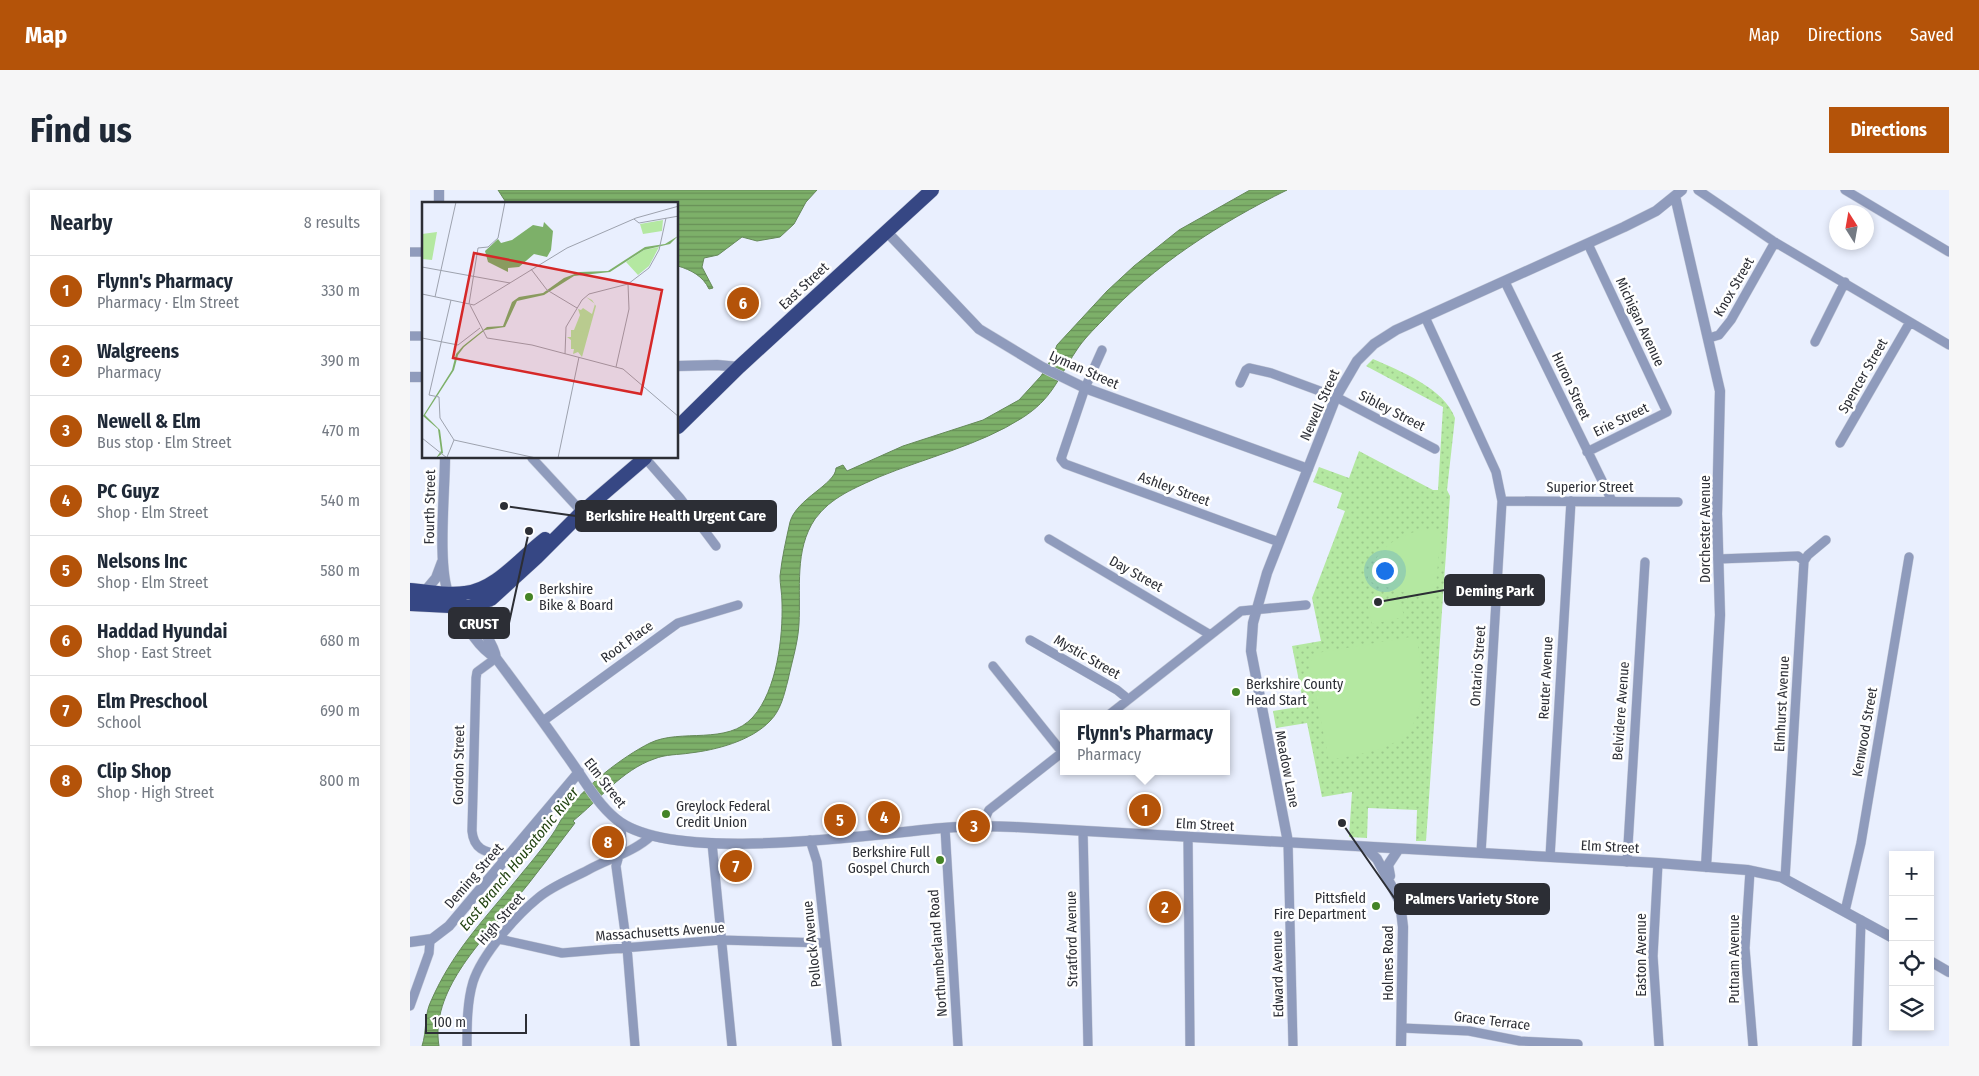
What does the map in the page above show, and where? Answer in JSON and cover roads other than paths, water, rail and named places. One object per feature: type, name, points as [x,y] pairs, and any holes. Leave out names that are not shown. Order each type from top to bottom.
[{"type":"highway","name":"East Street","points":[[679,426],[739,367],[932,190]]},
{"type":"highway","points":[[410,590],[449,594],[471,592],[492,582],[582,512],[644,459]]},
{"type":"highway","points":[[410,604],[459,607],[479,604],[491,599],[582,512]]},
{"type":"street","points":[[1698,190],[1775,242],[1845,282],[1949,346]]},
{"type":"street","points":[[1845,190],[1949,252]]},
{"type":"street","name":"Newell Street","points":[[1255,612],[1279,542],[1336,397],[1350,371],[1370,348],[1396,330],[1505,282],[1656,211],[1679,193]]},
{"type":"street","name":"Dorchester Avenue","points":[[1679,193],[1720,391],[1718,559],[1720,615],[1706,867]]},
{"type":"street","name":"Lyman Street","points":[[888,232],[980,329],[1042,367],[1085,388],[1308,469]]},
{"type":"street","name":"Knox Street","points":[[1709,338],[1719,336],[1731,320],[1775,242]]},
{"type":"street","name":"Michigan Avenue","points":[[1588,244],[1668,412]]},
{"type":"street","name":"Huron Street","points":[[1505,282],[1612,501]]},
{"type":"street","points":[[1815,342],[1845,282]]},
{"type":"street","name":"Ontario Street","points":[[1425,317],[1496,472],[1502,500],[1481,853]]},
{"type":"street","name":"Spencer Street","points":[[1840,443],[1910,322]]},
{"type":"street","points":[[1085,388],[1102,350]]},
{"type":"street","points":[[679,366],[717,365],[739,367]]},
{"type":"street","name":"Sibley Street","points":[[1240,383],[1246,370],[1254,368],[1336,397],[1435,449]]},
{"type":"street","name":"Ashley Street","points":[[1085,388],[1062,459],[1065,464],[1279,542]]},
{"type":"street","name":"Erie Street","points":[[1588,452],[1668,412]]},
{"type":"street","name":"Fourth Street","points":[[445,459],[444,556],[449,594]]},
{"type":"street","points":[[533,459],[582,512]]},
{"type":"street","points":[[646,459],[716,546]]},
{"type":"street","name":"Superior Street","points":[[1502,500],[1678,502]]},
{"type":"street","name":"Reuter Avenue","points":[[1550,857],[1571,501]]},
{"type":"street","name":"Day Street","points":[[1049,539],[1209,634]]},
{"type":"street","points":[[1718,559],[1798,556],[1804,561],[1808,555],[1826,540]]},
{"type":"street","name":"Fourth Street","points":[[425,591],[436,578],[444,556]]},
{"type":"street","name":"Kenwood Street","points":[[1845,911],[1860,843],[1909,557]]},
{"type":"street","name":"Elmhurst Avenue","points":[[1784,879],[1804,561]]},
{"type":"street","name":"Belvidere Avenue","points":[[1627,862],[1645,562]]},
{"type":"street","points":[[449,594],[459,607]]},
{"type":"street","points":[[484,633],[482,614],[491,599]]},
{"type":"street","name":"Root Place","points":[[544,721],[678,623],[738,605]]},
{"type":"street","points":[[1115,710],[1209,634],[1241,611],[1255,612],[1306,605]]},
{"type":"street","name":"Elm Street","points":[[459,607],[469,612],[495,650],[496,658]]},
{"type":"street","name":"Elm Street","points":[[459,607],[461,617],[488,654],[496,658],[544,721],[602,804],[621,823],[651,836],[712,843],[780,843],[981,826],[1658,863],[1766,873],[1784,879],[1889,936]]},
{"type":"street","name":"Meadow Lane","points":[[1255,612],[1251,633],[1251,652],[1288,842]]},
{"type":"street","name":"Mystic Street","points":[[1030,640],[1116,690],[1128,700]]},
{"type":"street","name":"Gordon Street","points":[[496,658],[477,672],[476,678],[472,831],[474,844],[480,849],[508,857]]},
{"type":"street","points":[[993,666],[1060,747]]},
{"type":"street","points":[[981,826],[989,810],[1060,753]]},
{"type":"street","name":"Deming Street","points":[[430,940],[449,926],[508,857],[582,777]]},
{"type":"street","points":[[621,823],[622,843],[616,866],[627,947],[635,1046]]},
{"type":"street","name":"Northumberland Road","points":[[945,828],[958,1046]]},
{"type":"street","name":"Stratford Avenue","points":[[1083,831],[1088,1046]]},
{"type":"street","name":"High Street","points":[[467,1046],[468,1006],[473,981],[480,966],[499,939],[538,898],[619,854],[641,845],[651,836]]},
{"type":"street","points":[[1188,838],[1190,1046]]},
{"type":"street","name":"Pollock Avenue","points":[[810,840],[817,862],[837,1046]]},
{"type":"street","name":"Edward Avenue","points":[[1288,842],[1293,1046]]},
{"type":"street","points":[[712,843],[732,1046]]},
{"type":"street","name":"Holmes Road","points":[[1364,847],[1377,859],[1400,902],[1403,927],[1401,1046]]},
{"type":"street","name":"Holmes Road","points":[[1391,882],[1388,865],[1398,850]]},
{"type":"street","name":"Easton Avenue","points":[[1658,863],[1653,956],[1659,1046]]},
{"type":"street","name":"Putnam Avenue","points":[[1750,871],[1745,948],[1753,1046]]},
{"type":"street","points":[[1857,1046],[1860,920]]},
{"type":"street","name":"Massachusetts Avenue","points":[[499,939],[554,953],[721,940],[825,943]]},
{"type":"street","points":[[410,942],[430,940],[429,953],[410,1006]]},
{"type":"street","points":[[1934,963],[1949,972]]},
{"type":"street","name":"Grace Terrace","points":[[1402,1028],[1469,1031],[1520,1041],[1578,1044]]},
{"type":"place","name":"Haddad Hyundai","points":[[743,303]]},
{"type":"place","name":"Berkshire Health Urgent Care","points":[[504,506]]},
{"type":"place","name":"CRUST","points":[[529,531]]},
{"type":"place","name":"Berkshire Bike & Board","points":[[529,597]]},
{"type":"place","name":"Deming Park","points":[[1378,602]]},
{"type":"place","name":"Berkshire County Head Start","points":[[1236,692]]},
{"type":"place","name":"Flynn's Pharmacy","points":[[1145,810]]},
{"type":"place","name":"Greylock Federal Credit Union","points":[[666,814]]},
{"type":"place","name":"PC Guyz","points":[[884,817]]},
{"type":"place","name":"Nelsons Inc","points":[[840,820]]},
{"type":"place","name":"Palmers Variety Store","points":[[1342,823]]},
{"type":"place","name":"Newell & Elm","points":[[974,826]]},
{"type":"place","name":"Clip Shop","points":[[608,842]]},
{"type":"place","name":"Berkshire Full Gospel Church","points":[[940,860]]},
{"type":"place","name":"Elm Preschool","points":[[736,866]]},
{"type":"place","name":"Pittsfield Fire Department","points":[[1376,906]]},
{"type":"place","name":"Walgreens","points":[[1165,907]]},
{"type":"water label","name":"East Branch Housatonic River","points":[[519,859]]}]
